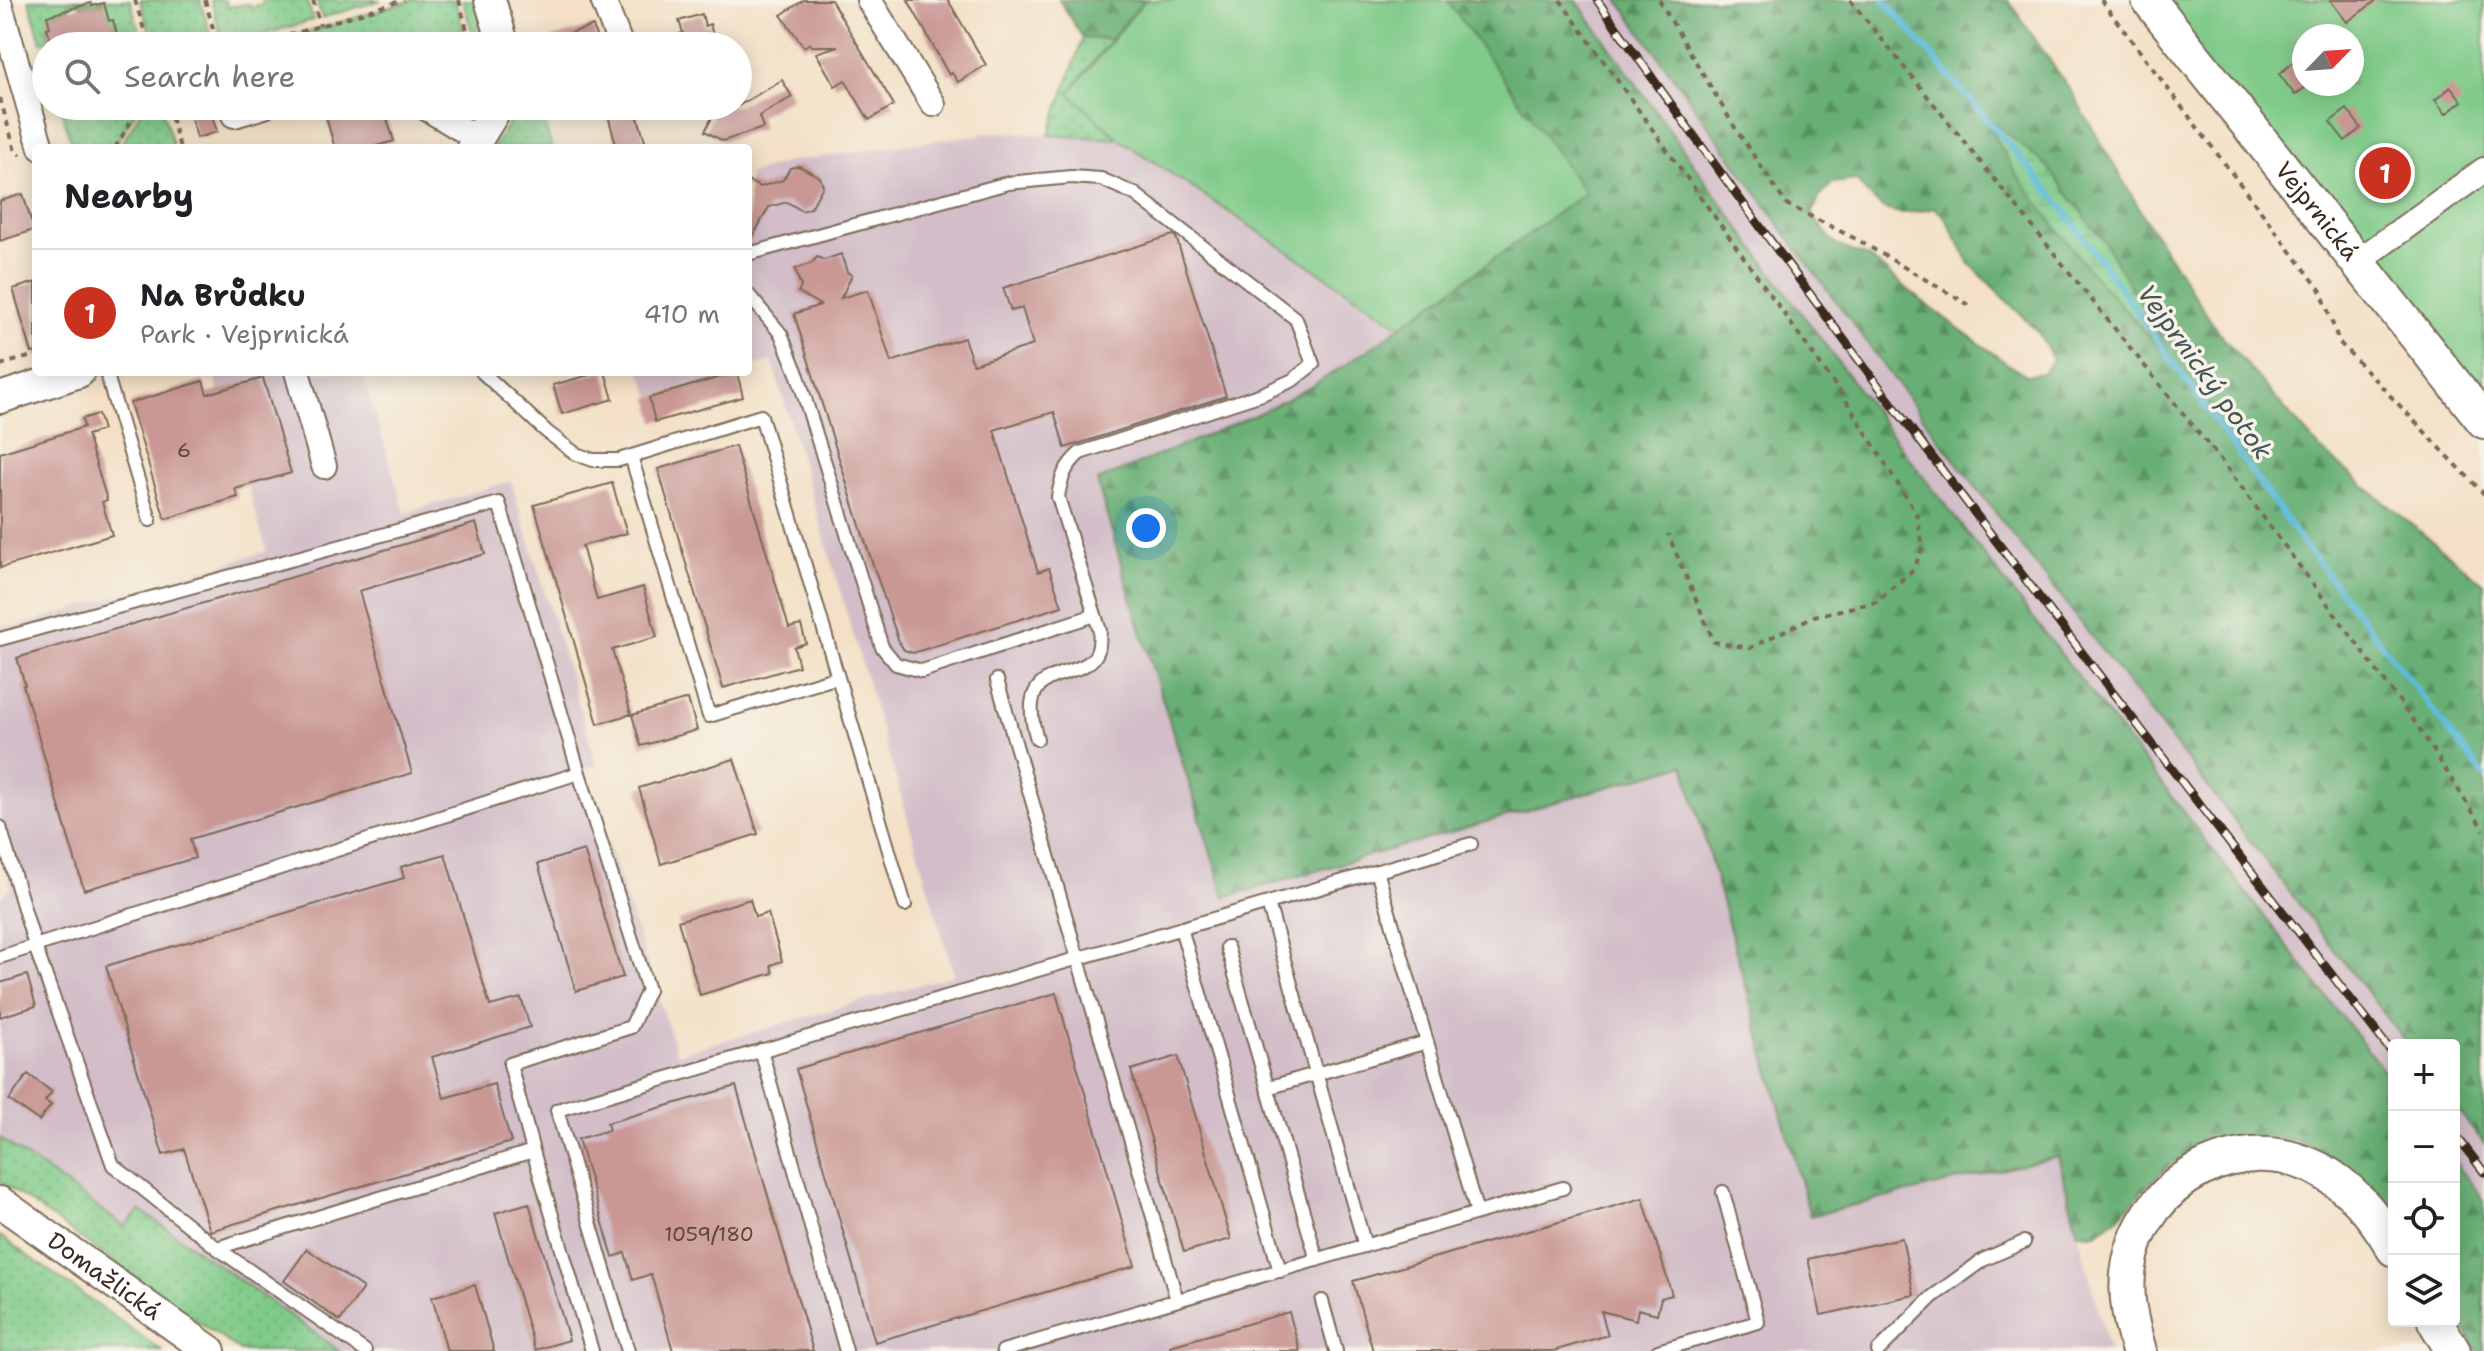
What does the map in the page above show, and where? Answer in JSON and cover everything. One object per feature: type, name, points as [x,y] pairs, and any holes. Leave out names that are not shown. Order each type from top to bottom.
[{"type":"main road","name":"Vejprnická","points":[[2149,0],[2484,421]]},
{"type":"main road","points":[[2139,1351],[2130,1318],[2127,1285],[2137,1237],[2146,1215],[2164,1194],[2207,1165],[2262,1154],[2291,1158],[2319,1169],[2360,1201],[2388,1241]]},
{"type":"main road","points":[[2439,1327],[2453,1351]]},
{"type":"street","points":[[490,0],[500,32]]},
{"type":"street","points":[[603,0],[616,32]]},
{"type":"street","points":[[869,0],[933,104]]},
{"type":"street","points":[[0,5],[32,117]]},
{"type":"street","points":[[33,120],[40,144]]},
{"type":"street","points":[[443,120],[475,143],[489,120]]},
{"type":"street","points":[[2357,262],[2484,170]]},
{"type":"street","points":[[0,398],[67,376]]},
{"type":"street","points":[[298,376],[324,466]]},
{"type":"street","name":"Domažlická","points":[[0,1202],[210,1351]]},
{"type":"lane","points":[[752,253],[1008,183],[1071,177],[1101,179],[1135,194],[1296,319],[1313,364],[1293,380],[1262,394],[1080,453],[1069,462],[1061,477],[1058,497],[1100,631],[1098,649],[1094,658],[1040,685],[1031,701],[1030,716],[1037,739]]},
{"type":"lane","points":[[752,299],[781,334],[798,376],[882,647],[896,664],[922,671],[1095,615]]},
{"type":"lane","points":[[107,376],[150,520]]},
{"type":"lane","points":[[486,376],[547,432],[576,454],[593,460],[619,460],[761,416],[905,905]]},
{"type":"lane","points":[[631,456],[709,716],[838,677]]},
{"type":"lane","points":[[0,639],[499,503],[579,773],[648,990],[631,1027],[510,1064],[592,1351]]},
{"type":"lane","points":[[997,680],[1177,1300]]},
{"type":"lane","points":[[0,957],[579,773]]},
{"type":"lane","points":[[0,827],[35,946],[113,1165],[217,1248],[365,1351]]},
{"type":"lane","points":[[628,1351],[557,1110],[1471,844]]},
{"type":"lane","points":[[1377,871],[1477,1213]]},
{"type":"lane","points":[[1268,903],[1365,1246]]},
{"type":"lane","points":[[1181,928],[1280,1271]]},
{"type":"lane","points":[[1227,947],[1317,1260]]},
{"type":"lane","points":[[1267,1088],[1427,1042]]},
{"type":"lane","points":[[761,1050],[846,1351]]},
{"type":"lane","points":[[217,1248],[533,1151]]},
{"type":"lane","points":[[1003,1351],[1563,1188]]},
{"type":"lane","points":[[1658,1351],[1758,1322],[1723,1192]]},
{"type":"lane","points":[[1878,1351],[1932,1297],[1983,1260],[2024,1242]]},
{"type":"lane","points":[[1322,1301],[1336,1351]]},
{"type":"path","points":[[135,0],[145,32]]},
{"type":"path","points":[[205,0],[214,32]]},
{"type":"path","points":[[313,0],[320,26]]},
{"type":"path","points":[[300,32],[404,0]]},
{"type":"path","points":[[459,0],[467,32]]},
{"type":"path","points":[[1560,0],[1847,402],[1916,513],[1923,546],[1914,569],[1876,602],[1814,616],[1750,648],[1714,642],[1668,534]]},
{"type":"path","points":[[1659,0],[1734,126],[1786,204],[1856,239],[1969,305]]},
{"type":"path","points":[[1850,0],[2227,468],[2417,725],[2484,830]]},
{"type":"path","points":[[2101,0],[2321,291],[2339,342],[2484,494]]},
{"type":"path","points":[[117,144],[132,120]]},
{"type":"path","points":[[172,120],[179,144]]},
{"type":"path","points":[[0,365],[32,356]]},
{"type":"shaded area","points":[[1576,0],[1618,0],[1797,249],[1947,450],[2403,1039],[2388,1039],[2388,1076],[1919,471]]},
{"type":"shaded area","points":[[996,132],[1119,139],[1401,326],[1310,387],[1257,414],[1225,897],[1684,765],[1810,1216],[2058,1156],[2109,1351],[340,1351],[140,1210],[125,1228],[0,1138],[0,898],[12,887],[0,846],[0,627],[18,626],[267,551],[214,376],[363,376],[405,513],[511,481],[597,765],[583,769],[677,1054],[954,975],[772,361],[752,366],[752,173],[792,161]]},
{"type":"shaded area","points":[[643,376],[720,376],[651,397]]},
{"type":"shaded area","points":[[2460,1113],[2484,1143],[2484,1200],[2460,1169]]},
{"type":"green space","points":[[29,0],[130,0],[140,32],[116,32],[103,3],[81,6],[79,2],[48,16],[48,32],[38,32]]},
{"type":"green space","points":[[140,0],[200,0],[210,32],[150,32]]},
{"type":"green space","points":[[211,0],[225,0],[227,7],[250,4],[251,8],[262,4],[263,0],[307,0],[313,20],[272,32],[220,32]]},
{"type":"green space","points":[[316,0],[381,0],[322,18]]},
{"type":"green space","points":[[413,0],[455,0],[464,32],[308,32]]},
{"type":"green space","points":[[462,0],[479,0],[488,32],[472,32]]},
{"type":"green space","points":[[1059,0],[1145,0],[1111,39],[1083,38]]},
{"type":"green space","points":[[1145,0],[1447,0],[1585,193],[1401,326],[1119,139],[1069,93]]},
{"type":"green space","points":[[1447,0],[1576,0],[1919,471],[2388,1076],[2388,1212],[2373,1190],[2324,1155],[2298,1141],[2265,1136],[2208,1147],[2172,1163],[2122,1214],[2095,1234],[2078,1233],[2058,1156],[1810,1216],[1684,765],[1225,897],[1097,481],[1257,414],[1311,387],[1375,345],[1584,194]]},
{"type":"green space","points":[[1618,0],[2008,0],[2071,91],[2144,217],[2218,332],[2320,449],[2484,584],[2484,1143],[2460,1113],[2460,1039],[2403,1039],[1947,450],[1797,249]],"holes":[[[1856,180],[1874,200],[1898,212],[1935,208],[1945,217],[1970,264],[2039,333],[2053,360],[2043,373],[2027,375],[2013,368],[1927,305],[1870,258],[1836,245],[1812,215],[1819,198],[1832,183]]]},
{"type":"green space","points":[[2149,0],[2484,0],[2484,421]]},
{"type":"green space","points":[[1083,38],[1111,39],[1069,93],[1119,139],[1049,135]]},
{"type":"green space","points":[[1983,114],[2047,166],[2098,234],[2098,231],[2180,371],[2081,260],[2014,171]]},
{"type":"green space","points":[[64,120],[130,120],[115,144],[72,144]]},
{"type":"green space","points":[[136,120],[165,120],[173,144],[121,144]]},
{"type":"green space","points":[[511,120],[543,120],[551,144],[496,144]]},
{"type":"green space","points":[[0,1138],[125,1227],[140,1210],[340,1351],[240,1351],[0,1181]]},
{"type":"green space","points":[[2460,1169],[2484,1200],[2484,1351],[2477,1351],[2460,1321]]},
{"type":"green space","points":[[0,1236],[162,1351],[0,1351]]},
{"type":"building","points":[[804,0],[831,0],[894,105],[869,120],[845,80],[835,86],[816,53],[838,46],[811,46],[810,43],[804,47],[781,15]]},
{"type":"building","points":[[908,0],[948,0],[986,65],[958,82],[952,73],[949,75]]},
{"type":"building","points":[[2330,0],[2377,0],[2347,22]]},
{"type":"building","points":[[91,3],[92,6],[104,3],[116,32],[48,32],[47,16]]},
{"type":"building","points":[[702,14],[705,26],[710,24],[712,32],[683,32],[679,21]]},
{"type":"building","points":[[593,26],[595,32],[573,32]]},
{"type":"building","points":[[2292,64],[2292,91],[2279,74]]},
{"type":"building","points":[[782,80],[792,97],[759,116],[763,128],[723,141],[705,131],[711,120],[752,120],[752,98]]},
{"type":"building","points":[[2451,87],[2462,101],[2446,114],[2435,100]]},
{"type":"building","points":[[2347,109],[2361,128],[2345,141],[2330,122]]},
{"type":"building","points":[[191,120],[213,120],[217,132],[197,138]]},
{"type":"building","points":[[327,120],[387,120],[394,141],[383,144],[334,144]]},
{"type":"building","points":[[609,120],[639,120],[646,144],[616,144]]},
{"type":"building","points":[[799,166],[820,177],[823,186],[811,208],[802,211],[787,202],[769,207],[752,238],[752,183],[760,187],[783,180],[790,168]]},
{"type":"building","points":[[23,194],[32,231],[0,241],[0,201]]},
{"type":"building","points":[[1173,235],[1226,396],[1065,448],[1054,412],[994,430],[1038,572],[1049,568],[1062,606],[913,653],[904,650],[861,529],[794,314],[820,305],[798,292],[801,287],[795,269],[812,263],[817,257],[824,260],[841,254],[847,272],[852,275],[841,298],[868,290],[891,362],[964,338],[973,364],[1033,345],[1022,308],[1011,311],[1003,288]]},
{"type":"building","points":[[32,283],[32,353],[13,289]]},
{"type":"building","points":[[586,376],[606,376],[613,399],[562,414],[553,385]]},
{"type":"building","points":[[723,376],[738,376],[743,397],[655,422],[649,398]]},
{"type":"building","points":[[263,378],[291,473],[235,489],[238,497],[165,519],[130,403],[203,381],[207,394]]},
{"type":"building","points":[[98,414],[103,430],[87,435],[107,500],[102,502],[112,535],[0,568],[0,453],[84,427],[82,419]]},
{"type":"building","points":[[735,446],[789,628],[801,625],[806,643],[794,647],[799,666],[723,688],[658,469]]},
{"type":"building","points":[[612,483],[627,533],[582,546],[597,600],[643,587],[657,637],[612,650],[631,714],[598,724],[534,505]]},
{"type":"building","points":[[476,523],[485,554],[359,591],[412,773],[190,839],[195,858],[84,890],[17,658]]},
{"type":"building","points":[[688,699],[697,730],[641,746],[632,715]]},
{"type":"building","points":[[734,759],[758,834],[661,864],[639,788]]},
{"type":"building","points":[[584,850],[623,977],[576,991],[538,864]]},
{"type":"building","points":[[445,854],[490,1006],[521,998],[530,1027],[432,1057],[444,1098],[494,1084],[511,1142],[210,1231],[184,1149],[163,1155],[106,966],[404,878],[401,867]]},
{"type":"building","points":[[750,899],[755,917],[768,913],[782,961],[771,965],[773,973],[700,995],[678,921]]},
{"type":"building","points":[[27,975],[36,1006],[0,1017],[0,983]]},
{"type":"building","points":[[1056,993],[1135,1266],[875,1342],[796,1069]]},
{"type":"building","points":[[1178,1056],[1231,1239],[1184,1252],[1131,1070]]},
{"type":"building","points":[[28,1074],[52,1092],[45,1101],[51,1105],[39,1121],[9,1100]]},
{"type":"building","points":[[736,1086],[813,1351],[673,1351],[651,1274],[633,1280],[625,1253],[613,1257],[578,1139],[609,1130],[607,1123]]},
{"type":"building","points":[[1643,1198],[1672,1295],[1661,1298],[1657,1314],[1638,1309],[1636,1320],[1601,1311],[1608,1335],[1553,1351],[1373,1351],[1353,1281]]},
{"type":"building","points":[[529,1203],[569,1340],[535,1350],[495,1213]]},
{"type":"building","points":[[1902,1238],[1914,1295],[1821,1315],[1808,1259]]},
{"type":"building","points":[[307,1249],[363,1288],[340,1321],[284,1281]]},
{"type":"building","points":[[475,1285],[494,1351],[447,1351],[432,1297]]},
{"type":"building","points":[[1289,1312],[1300,1351],[1170,1351],[1170,1346]]},
{"type":"waterway","name":"Vejprnický potok","points":[[1884,0],[2060,204],[2296,534],[2484,776]]},
{"type":"railway","points":[[1597,0],[1890,401],[2388,1047]]},
{"type":"railway","points":[[2460,1141],[2484,1172]]},
{"type":"place","name":"Na Brůdku","points":[[2385,173]]}]
